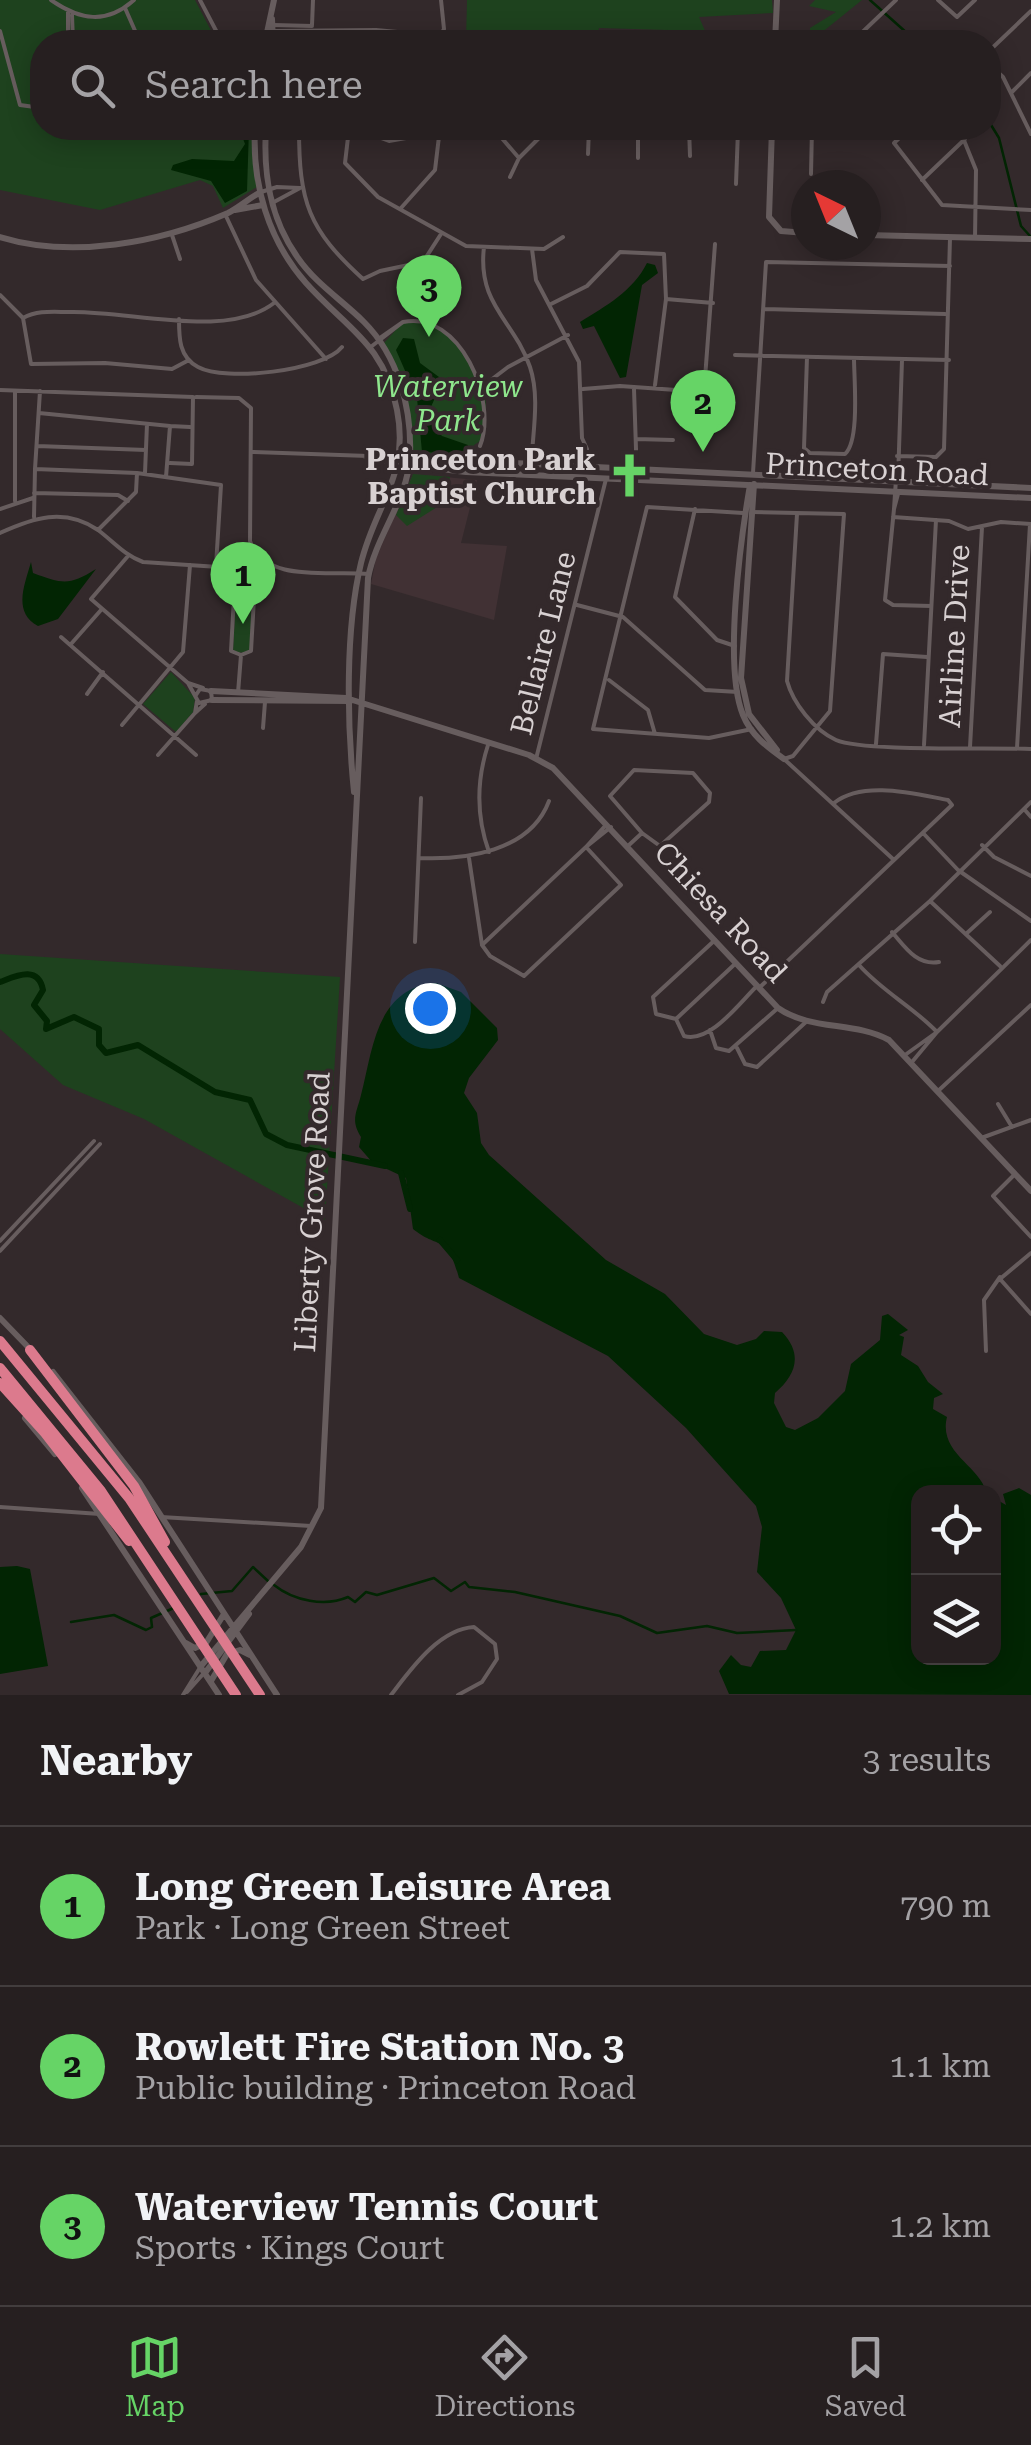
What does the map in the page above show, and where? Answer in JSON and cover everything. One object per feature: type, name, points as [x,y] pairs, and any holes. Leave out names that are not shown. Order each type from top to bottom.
[{"type":"highway","points":[[0,1341],[80,1434],[260,1695]]},
{"type":"highway","points":[[30,1350],[134,1486],[174,1566]]},
{"type":"highway","points":[[0,1368],[78,1459],[236,1695]]},
{"type":"highway","points":[[0,1386],[150,1563]]},
{"type":"main road","points":[[272,30],[274,0]]},
{"type":"main road","points":[[775,30],[776,0]]},
{"type":"main road","points":[[272,30],[273,24]]},
{"type":"main road","name":"Liberty Grove Road","points":[[257,140],[273,234],[296,271],[376,344],[403,394],[409,462],[364,574]]},
{"type":"main road","name":"Liberty Grove Road","points":[[265,190],[266,140]]},
{"type":"main road","points":[[773,140],[769,217],[781,231],[791,232]]},
{"type":"main road","points":[[0,238],[76,250],[226,214],[265,190]]},
{"type":"main road","points":[[234,210],[267,204]]},
{"type":"main road","points":[[881,236],[1029,238]]},
{"type":"main road","name":"Liberty Grove Road","points":[[203,1670],[316,1525],[322,1497],[355,805],[355,701],[364,574],[400,461],[397,408],[376,344]]},
{"type":"main road","name":"Princeton Road","points":[[400,461],[606,479],[1030,498]]},
{"type":"main road","name":"Princeton Road","points":[[532,470],[636,470],[1030,488]]},
{"type":"main road","points":[[705,484],[706,474]]},
{"type":"main road","points":[[753,476],[739,585],[739,692],[754,728],[784,759]]},
{"type":"main road","points":[[1030,488],[1030,498]]},
{"type":"main road","points":[[207,689],[238,695]]},
{"type":"main road","points":[[208,702],[238,695]]},
{"type":"main road","name":"Chiesa Road","points":[[238,695],[355,701],[536,759],[574,786],[778,1008],[807,1021],[868,1031],[889,1040],[1031,1192]]},
{"type":"main road","points":[[0,1318],[114,1447],[277,1695]]},
{"type":"main road","points":[[0,1386],[100,1514],[219,1695]]},
{"type":"main road","points":[[183,1640],[195,1648],[206,1643],[223,1612]]},
{"type":"main road","points":[[212,1684],[212,1675],[228,1654],[240,1650],[252,1656]]},
{"type":"street","points":[[51,0],[70,13],[102,18],[134,0]]},
{"type":"street","points":[[200,0],[216,30]]},
{"type":"street","points":[[312,29],[313,0]]},
{"type":"street","points":[[442,0],[444,30]]},
{"type":"street","points":[[865,30],[896,0]]},
{"type":"street","points":[[938,0],[958,17],[975,0]]},
{"type":"street","points":[[125,8],[135,30]]},
{"type":"street","points":[[1001,40],[1031,11]]},
{"type":"street","points":[[70,13],[70,30]]},
{"type":"street","points":[[273,24],[376,30]]},
{"type":"street","points":[[0,31],[21,106],[30,107]]},
{"type":"street","points":[[1011,93],[1031,73]]},
{"type":"street","points":[[1001,80],[1031,134]]},
{"type":"street","points":[[299,140],[300,188],[320,237],[364,279],[380,270],[422,262],[441,233]]},
{"type":"street","points":[[347,140],[345,163],[378,197],[466,246],[532,249],[552,247],[563,237]]},
{"type":"street","points":[[401,208],[436,170],[439,140]]},
{"type":"street","points":[[504,140],[520,158]]},
{"type":"street","points":[[510,177],[520,158],[538,140]]},
{"type":"street","points":[[588,154],[589,140]]},
{"type":"street","points":[[638,140],[638,158]]},
{"type":"street","points":[[689,140],[690,156]]},
{"type":"street","points":[[736,184],[738,140]]},
{"type":"street","points":[[811,140],[812,170]]},
{"type":"street","points":[[897,140],[894,143],[942,205],[1029,210]]},
{"type":"street","points":[[922,180],[963,140]]},
{"type":"street","points":[[964,140],[976,170],[975,238]]},
{"type":"street","points":[[265,190],[300,188]]},
{"type":"street","points":[[267,204],[300,188]]},
{"type":"street","points":[[226,214],[248,266],[274,303],[326,359]]},
{"type":"street","points":[[171,230],[180,260]]},
{"type":"street","points":[[897,456],[943,453],[950,238]]},
{"type":"street","points":[[584,389],[655,388],[702,394],[713,302],[715,244]]},
{"type":"street","points":[[484,247],[482,279],[526,358],[535,399],[532,452]]},
{"type":"street","points":[[532,249],[534,272],[580,362],[584,389],[582,438],[587,449]]},
{"type":"street","points":[[551,304],[594,280],[620,252],[664,254],[666,300],[655,388]]},
{"type":"street","points":[[753,476],[766,262],[950,266]]},
{"type":"street","points":[[0,295],[24,318],[31,364],[104,362],[172,369],[189,360]]},
{"type":"street","points":[[666,300],[713,302]]},
{"type":"street","points":[[24,318],[44,312],[93,310],[234,321],[258,314],[274,303]]},
{"type":"street","points":[[765,309],[948,314]]},
{"type":"street","points":[[179,319],[180,346],[189,360],[204,370],[255,373],[326,359],[342,347]]},
{"type":"street","points":[[376,344],[404,322],[424,320],[440,326],[483,386],[486,399],[480,446]]},
{"type":"street","points":[[483,386],[568,335]]},
{"type":"street","points":[[735,354],[949,360]]},
{"type":"street","points":[[806,358],[804,448],[810,453],[849,452],[854,358]]},
{"type":"street","points":[[902,360],[886,600],[893,605],[931,606]]},
{"type":"street","points":[[634,389],[636,480]]},
{"type":"street","points":[[0,390],[248,401],[253,413],[250,541],[260,560],[288,570],[364,574]]},
{"type":"street","points":[[15,390],[15,501]]},
{"type":"street","points":[[34,518],[40,390]]},
{"type":"street","points":[[170,462],[192,464],[194,397]]},
{"type":"street","points":[[39,413],[193,428]]},
{"type":"street","points":[[145,473],[147,424]]},
{"type":"street","points":[[166,476],[170,426]]},
{"type":"street","points":[[636,439],[673,440]]},
{"type":"street","points":[[37,446],[146,450]]},
{"type":"street","name":"Princeton Road","points":[[253,452],[400,461]]},
{"type":"street","points":[[36,469],[145,473],[176,481],[221,485],[216,566]]},
{"type":"street","points":[[98,530],[136,492],[137,473]]},
{"type":"street","name":"Bellaire Lane","points":[[536,759],[606,479]]},
{"type":"street","points":[[0,508],[34,495],[118,495],[128,501]]},
{"type":"street","points":[[754,728],[732,736],[593,729],[647,507],[844,514],[831,706],[794,756],[784,759]]},
{"type":"street","points":[[695,509],[675,597],[717,640],[739,646]]},
{"type":"street","points":[[797,514],[788,681],[794,699],[819,727],[838,741],[1031,749]]},
{"type":"street","points":[[893,517],[936,520],[968,529],[1001,522],[1031,524],[1017,748]]},
{"type":"street","points":[[0,533],[34,518],[70,518],[98,530],[125,554],[190,565],[250,569]]},
{"type":"street","points":[[924,746],[936,520]]},
{"type":"street","name":"Airline Drive","points":[[970,747],[982,527]]},
{"type":"street","points":[[125,554],[91,599],[171,670],[207,689]]},
{"type":"street","points":[[248,593],[250,569],[260,560]]},
{"type":"street","points":[[122,725],[171,670],[185,642],[190,565]]},
{"type":"street","points":[[248,593],[254,598],[251,651],[240,655],[231,650],[234,597],[248,593]]},
{"type":"street","points":[[576,605],[623,616],[705,690],[739,692]]},
{"type":"street","points":[[71,644],[102,608]]},
{"type":"street","points":[[61,637],[196,754]]},
{"type":"street","points":[[876,744],[883,654],[928,657]]},
{"type":"street","points":[[238,695],[240,655]]},
{"type":"street","points":[[87,694],[103,672]]},
{"type":"street","points":[[607,679],[648,710],[655,734]]},
{"type":"street","points":[[188,682],[196,698],[195,713]]},
{"type":"street","points":[[196,698],[207,689]]},
{"type":"street","points":[[207,689],[208,702]]},
{"type":"street","points":[[263,728],[265,697]]},
{"type":"street","points":[[196,698],[208,702]]},
{"type":"street","points":[[158,756],[208,702]]},
{"type":"street","points":[[489,742],[480,771],[478,820],[490,852]]},
{"type":"street","points":[[784,759],[894,860]]},
{"type":"street","points":[[631,771],[693,773],[710,793],[709,802],[660,846],[642,833],[610,796],[631,771]]},
{"type":"street","points":[[678,1017],[684,1036],[693,1039],[710,1030],[952,806],[948,800],[920,794],[864,791],[833,804]]},
{"type":"street","points":[[415,942],[421,798]]},
{"type":"street","points":[[419,858],[469,858],[490,852],[516,838],[545,810],[549,801]]},
{"type":"street","points":[[823,1002],[858,964],[930,901],[1031,802]]},
{"type":"street","points":[[1024,809],[1031,817]]},
{"type":"street","points":[[482,945],[610,825]]},
{"type":"street","points":[[628,845],[642,833]]},
{"type":"street","points":[[923,833],[958,870],[1031,921]]},
{"type":"street","points":[[982,846],[994,857],[1031,876]]},
{"type":"street","points":[[469,858],[482,945],[490,956],[524,976],[621,885],[586,847]]},
{"type":"street","points":[[930,901],[1002,968]]},
{"type":"street","points":[[967,933],[990,912]]},
{"type":"street","points":[[892,932],[912,955],[930,964],[939,962]]},
{"type":"street","points":[[678,1017],[656,1014],[653,997],[715,940]]},
{"type":"street","points":[[912,1062],[937,1032],[1031,940]]},
{"type":"street","points":[[678,1017],[736,964]]},
{"type":"street","points":[[858,964],[886,994],[913,1008],[937,1032]]},
{"type":"street","points":[[938,1090],[1031,1005]]},
{"type":"street","points":[[710,1030],[716,1048],[737,1048],[778,1008]]},
{"type":"street","points":[[737,1048],[750,1067],[765,1060],[807,1021]]},
{"type":"street","points":[[905,1055],[937,1032]]},
{"type":"street","points":[[998,1104],[1020,1132]]},
{"type":"street","points":[[983,1138],[1031,1120]]},
{"type":"street","points":[[0,1250],[97,1143]]},
{"type":"street","points":[[0,1241],[92,1149]]},
{"type":"street","points":[[1015,1174],[993,1196],[1031,1237]]},
{"type":"street","points":[[986,1350],[984,1300],[1000,1277],[1031,1253]]},
{"type":"street","points":[[1000,1277],[1004,1287],[1031,1314]]},
{"type":"street","points":[[0,1506],[100,1514]]},
{"type":"street","points":[[161,1517],[316,1525]]},
{"type":"street","points":[[392,1695],[413,1666],[446,1636],[458,1628],[474,1626],[495,1644],[497,1659],[482,1682],[458,1695]]},
{"type":"street","name":"Liberty Grove Road","points":[[183,1695],[203,1670]]},
{"type":"shaded area","points":[[244,140],[249,140],[247,191],[225,203],[211,181],[171,170],[173,165],[192,159],[234,161],[245,144]]},
{"type":"shaded area","points":[[647,263],[655,265],[658,273],[642,285],[626,377],[620,378],[594,326],[583,329],[580,322],[627,290]]},
{"type":"shaded area","points":[[403,338],[414,339],[420,363],[443,380],[430,409],[431,424],[442,436],[468,445],[464,454],[422,452],[417,398],[396,350]]},
{"type":"shaded area","points":[[413,474],[477,480],[461,543],[507,546],[494,620],[371,584],[376,558]]},
{"type":"shaded area","points":[[31,562],[33,573],[59,581],[72,581],[96,569],[58,619],[38,626],[25,613],[23,605]]},
{"type":"shaded area","points":[[436,983],[461,992],[497,1028],[498,1040],[469,1078],[464,1093],[477,1113],[481,1143],[489,1155],[606,1260],[665,1294],[704,1334],[737,1345],[756,1339],[764,1331],[782,1332],[795,1357],[788,1380],[775,1393],[774,1403],[786,1427],[795,1430],[818,1418],[845,1391],[851,1364],[880,1340],[882,1316],[888,1314],[908,1330],[899,1335],[904,1337],[901,1355],[918,1366],[928,1382],[943,1394],[934,1398],[933,1409],[947,1417],[948,1440],[983,1485],[911,1485],[911,1665],[1001,1665],[1001,1502],[1006,1505],[1003,1494],[1019,1488],[1031,1495],[1031,1695],[729,1694],[719,1671],[731,1655],[741,1665],[751,1667],[760,1651],[786,1650],[796,1630],[781,1598],[757,1572],[762,1527],[756,1506],[686,1428],[608,1356],[459,1278],[446,1248],[413,1229],[406,1178],[372,1162],[359,1147],[361,1137],[355,1116],[374,1041],[389,1009],[416,987]]},
{"type":"shaded area","points":[[0,1567],[30,1569],[48,1666],[0,1674]]},
{"type":"green space","points":[[0,0],[195,0],[211,30],[30,30],[30,140],[255,140],[257,187],[223,208],[213,186],[200,180],[100,210],[0,190]]},
{"type":"green space","points":[[467,0],[772,0],[773,13],[699,17],[705,30],[466,30]]},
{"type":"green space","points":[[815,0],[862,0],[825,30],[810,28],[836,12],[809,6]]},
{"type":"green space","name":"Waterview Park","points":[[418,319],[450,337],[481,381],[486,416],[483,439],[474,445],[475,460],[414,455],[404,382],[384,343],[403,322]]},
{"type":"green space","points":[[413,474],[450,477],[442,504],[407,526],[396,515]]},
{"type":"green space","points":[[236,596],[252,596],[250,653],[233,652]]},
{"type":"green space","points":[[171,672],[195,698],[193,712],[176,732],[143,704]]},
{"type":"green space","points":[[0,954],[340,977],[325,1220],[144,1119],[63,1085],[0,1029]]},
{"type":"waterway","points":[[870,0],[904,30]]},
{"type":"waterway","points":[[1000,140],[1021,226],[1030,236]]},
{"type":"waterway","points":[[0,982],[26,974],[36,977],[43,990],[34,1005],[47,1021],[46,1029],[74,1017],[99,1029],[99,1045],[106,1053],[138,1045],[215,1092],[250,1100],[266,1134],[287,1145],[385,1166]]},
{"type":"waterway","points":[[401,1173],[410,1209]]},
{"type":"waterway","points":[[440,1240],[457,1260]]},
{"type":"waterway","points":[[201,1594],[232,1591],[253,1567],[268,1581]]},
{"type":"waterway","points":[[274,1585],[310,1601],[330,1602],[348,1597],[355,1602],[366,1592],[377,1595],[434,1578],[451,1591],[465,1582],[469,1587],[515,1592],[620,1616],[657,1633],[707,1626],[737,1633],[796,1630]]},
{"type":"waterway","points":[[71,1622],[114,1615],[146,1630],[152,1627],[151,1618],[176,1607]]},
{"type":"place","name":"Waterview Tennis Court","points":[[429,337]]},
{"type":"place","name":"Rowlett Fire Station No. 3","points":[[703,452]]},
{"type":"place","name":"Princeton Park Baptist Church","points":[[629,476]]},
{"type":"place","name":"Long Green Leisure Area","points":[[243,624]]}]
